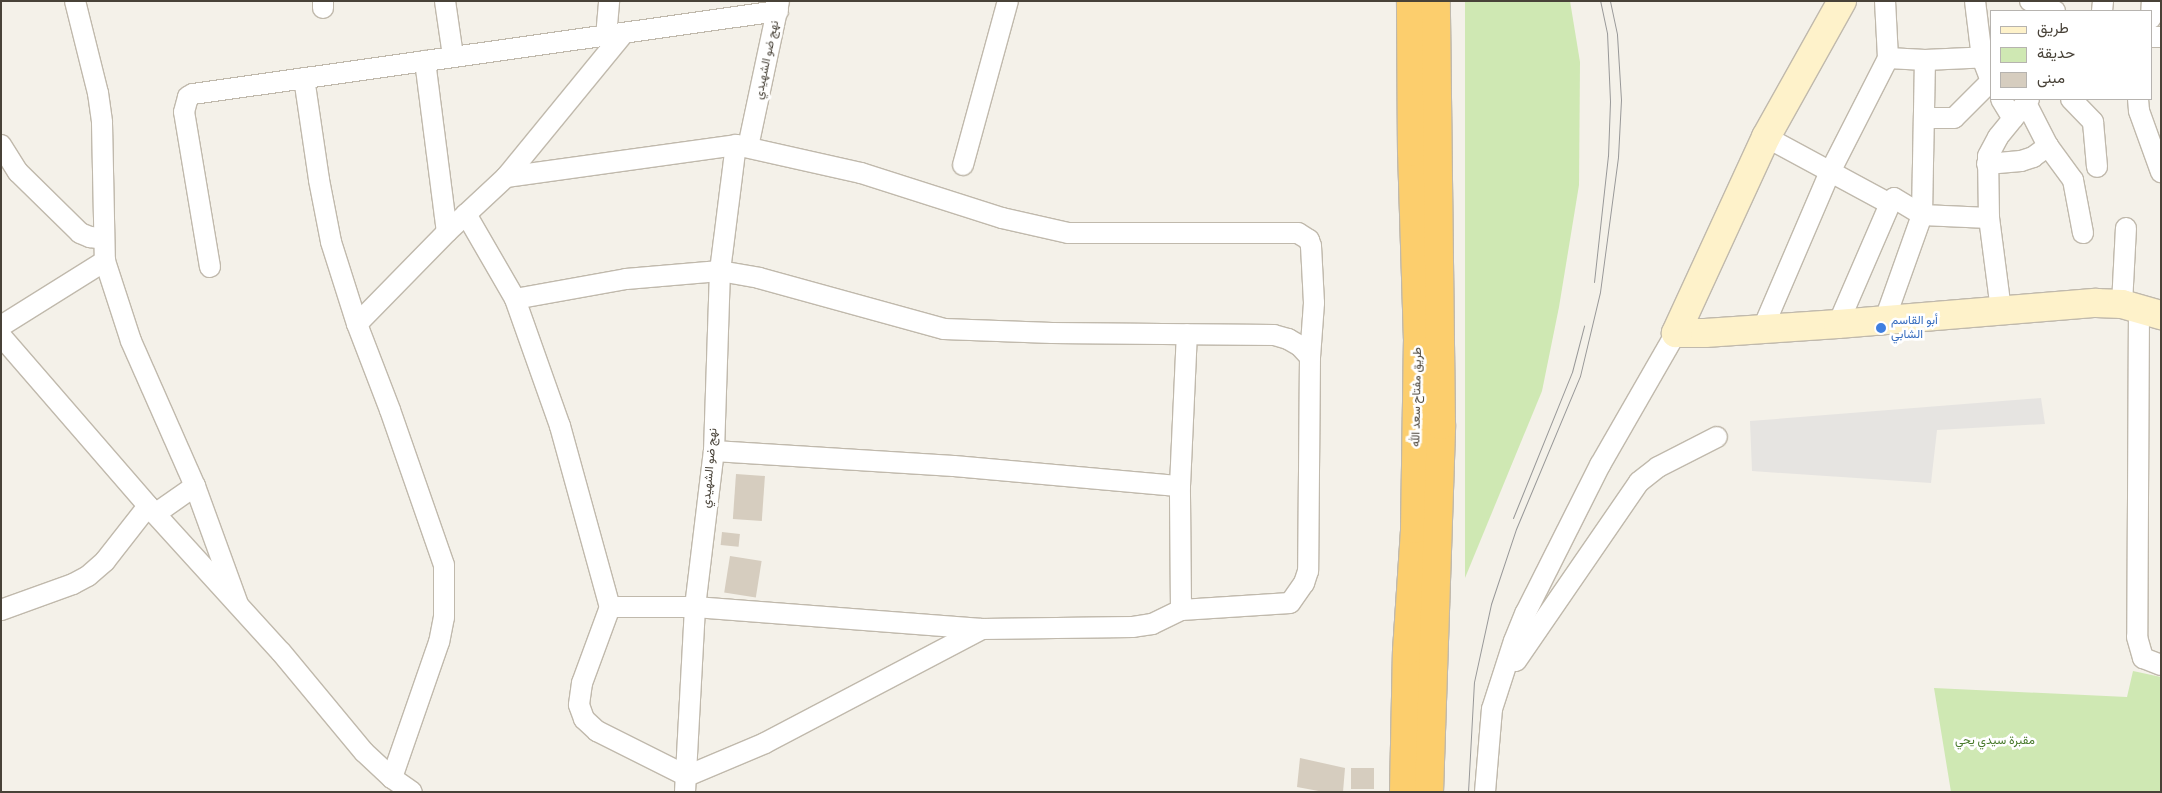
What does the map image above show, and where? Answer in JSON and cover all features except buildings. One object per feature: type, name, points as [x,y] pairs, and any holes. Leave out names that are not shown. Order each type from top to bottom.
[{"type":"highway","name":"طريق مفتاح سعد الله","points":[[1404,792],[1407,651],[1415,529],[1418,341],[1412,152],[1411,1]]},
{"type":"highway","name":"طريق مفتاح سعد الله","points":[[1429,792],[1441,426],[1436,1]]},
{"type":"street","points":[[75,1],[98,93],[102,123],[105,260],[131,341],[195,486],[238,604]]},
{"type":"street","points":[[445,1],[453,56]]},
{"type":"street","points":[[357,324],[447,232],[506,177],[614,35],[609,1]]},
{"type":"street","points":[[962,165],[1008,1]]},
{"type":"street","points":[[1485,792],[1492,709],[1514,641],[1544,575],[1600,465],[1676,333],[1766,138],[1842,1]]},
{"type":"street","points":[[1763,328],[1830,172],[1888,58],[1885,1]]},
{"type":"street","points":[[1975,1],[1990,76]]},
{"type":"street","points":[[2032,1],[2053,10]]},
{"type":"street","points":[[210,267],[184,112],[188,98],[193,94],[453,56],[614,35],[778,6]]},
{"type":"street","name":"نهج ضو الشهيدي","points":[[686,784],[695,607],[714,450],[720,271],[742,146],[778,6]]},
{"type":"street","points":[[1888,58],[1925,60],[1986,57]]},
{"type":"street","points":[[1885,319],[1922,215],[1925,60]]},
{"type":"street","points":[[425,61],[447,232]]},
{"type":"street","points":[[304,78],[324,212],[331,242],[357,324],[390,410],[444,565],[444,617],[439,642],[392,778]]},
{"type":"street","points":[[1924,118],[1954,118],[1990,82]]},
{"type":"street","points":[[2002,100],[2013,119]]},
{"type":"street","points":[[2072,100],[2093,122],[2097,167]]},
{"type":"street","points":[[2138,100],[2139,111],[2161,172]]},
{"type":"street","points":[[2001,310],[1989,218],[1987,164],[1990,149],[2027,101],[2048,146],[2073,180],[2083,233]]},
{"type":"street","points":[[1766,138],[1890,204]]},
{"type":"street","points":[[1,145],[18,172],[80,233],[104,239]]},
{"type":"street","points":[[506,177],[742,146],[861,173],[1002,218],[1068,234],[1298,233],[1310,240],[1314,303],[1310,357],[1308,571],[1304,583],[1290,602],[1181,610],[1152,624],[1133,627],[982,629],[695,607],[610,607]]},
{"type":"street","points":[[1987,164],[2021,161],[2033,157],[2048,146]]},
{"type":"street","points":[[1838,324],[1894,198],[1922,215],[1989,218]]},
{"type":"street","points":[[466,214],[515,299],[560,426],[610,607],[582,684],[579,705],[584,719],[596,731],[686,784],[982,629]]},
{"type":"street","points":[[2126,228],[2140,309],[2137,637],[2143,658],[2161,665]]},
{"type":"street","points":[[1,326],[105,260]]},
{"type":"street","points":[[515,299],[626,279],[720,271],[759,278],[944,329],[1042,333],[1274,335],[1288,339],[1300,346],[1310,357]]},
{"type":"street","points":[[1676,333],[1705,333],[1838,324],[2096,303],[2140,309]]},
{"type":"street","points":[[1181,610],[1180,486],[1187,334]]},
{"type":"street","points":[[1,336],[152,510],[281,652],[377,766],[412,792]]},
{"type":"street","points":[[1499,685],[1639,482],[1658,467],[1717,437]]},
{"type":"street","points":[[714,450],[954,466],[1180,486]]},
{"type":"street","points":[[5,603],[73,584],[88,576],[105,561],[152,510],[195,486]]},
{"type":"green space","points":[[1465,1],[1570,1],[1580,62],[1579,185],[1559,307],[1542,391],[1465,578]]},
{"type":"green space","name":"مقبرة سيدي يحي","points":[[2133,671],[2161,677],[2161,792],[1951,792],[1934,688],[2127,697]]},
{"type":"shaded area","points":[[2041,398],[2045,424],[1937,430],[1931,483],[1752,471],[1750,421]]},
{"type":"tram line","points":[[1594,282],[1608,156],[1610,101],[1607,33],[1600,1]]},
{"type":"tram line","points":[[1468,792],[1474,682],[1491,604],[1516,529],[1580,376],[1600,292],[1618,157],[1621,100],[1617,34],[1610,1]]},
{"type":"tram line","points":[[1513,518],[1572,372],[1584,326]]},
{"type":"place","name":"أبو القاسم الشابي","points":[[1881,328]]}]
